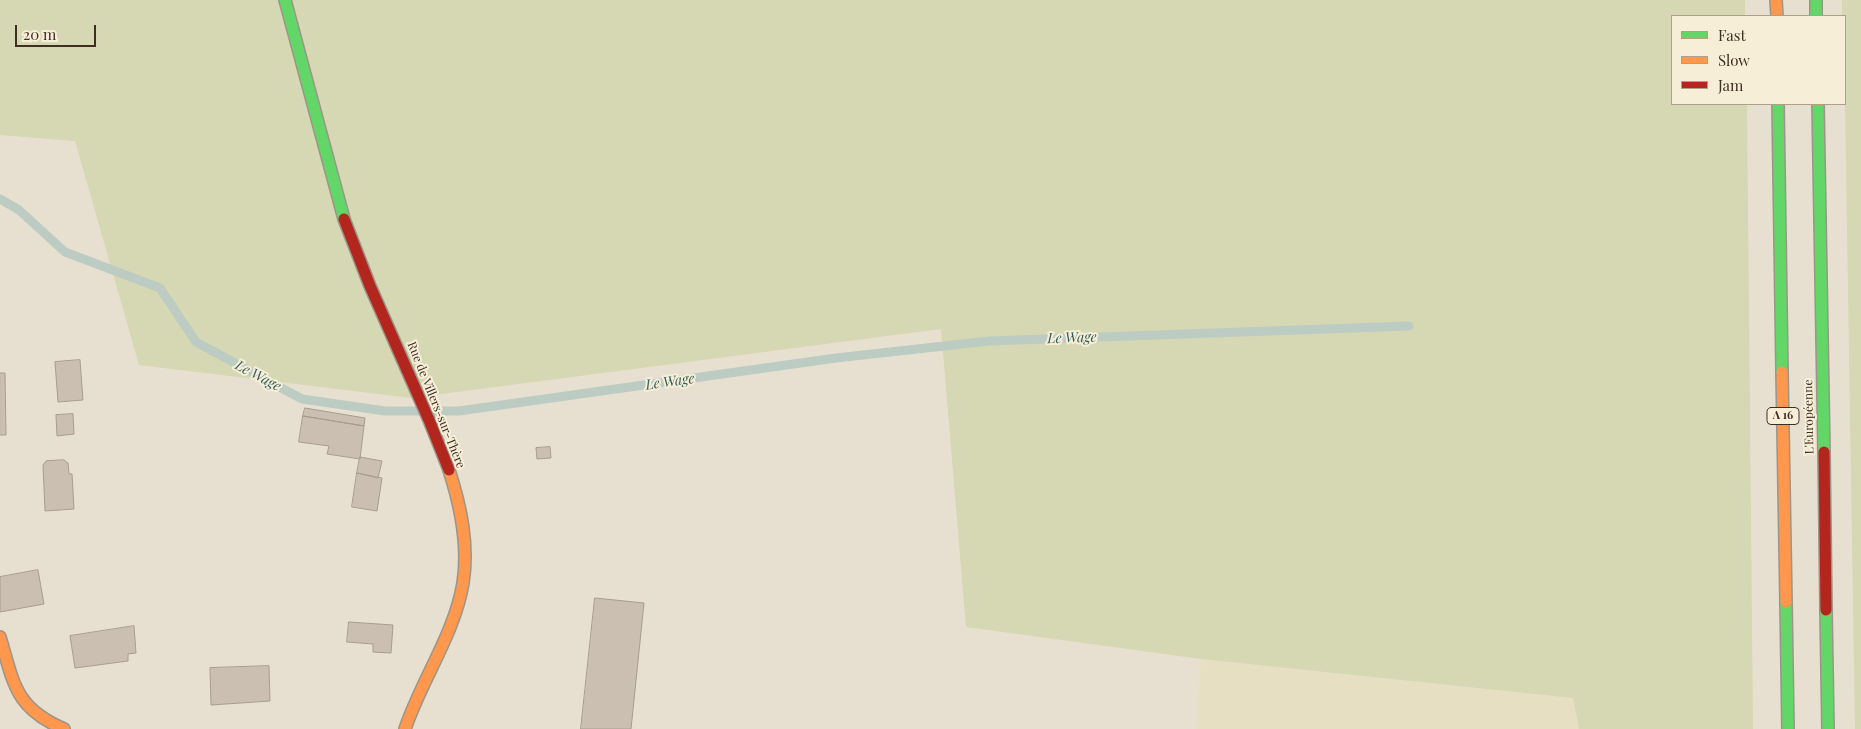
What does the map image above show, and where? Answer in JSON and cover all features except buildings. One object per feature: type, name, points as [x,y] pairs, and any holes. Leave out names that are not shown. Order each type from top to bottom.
[{"type":"main road","name":"Rue de Villers-sur-Thère","points":[[285,0],[348,228],[373,292],[437,438],[459,508],[465,563],[460,596],[448,632],[412,708],[405,729]]},
{"type":"main road","points":[[1776,0],[1777,15]]},
{"type":"main road","points":[[1816,0],[1816,15]]},
{"type":"main road","name":"L'Européenne","points":[[1778,105],[1788,729]]},
{"type":"main road","name":"L'Européenne","points":[[1818,105],[1828,729]]},
{"type":"main road","points":[[0,637],[19,696],[35,714],[64,729]]},
{"type":"shaded area","points":[[1201,659],[1573,698],[1579,729],[1196,729]]},
{"type":"green space","points":[[0,0],[1745,0],[1745,15],[1671,15],[1671,105],[1747,105],[1753,729],[1579,729],[1573,698],[1201,659],[966,627],[941,329],[411,398],[139,365],[75,141],[0,135]]},
{"type":"green space","points":[[1842,0],[1861,0],[1861,729],[1855,729],[1845,105],[1846,15],[1842,15]]},
{"type":"waterway","name":"Le Wage","points":[[0,199],[19,210],[65,252],[160,288],[196,342],[302,399],[385,411],[459,411],[836,358],[989,341],[1409,326]]},
{"type":"traffic: fast","points":[[285,0],[344,219]]},
{"type":"traffic: fast","points":[[1816,0],[1816,15]]},
{"type":"traffic: fast","points":[[1778,105],[1782,372]]},
{"type":"traffic: fast","points":[[1818,105],[1824,452]]},
{"type":"traffic: fast","points":[[1786,602],[1788,729]]},
{"type":"traffic: fast","points":[[1826,610],[1828,729]]},
{"type":"traffic: slow","points":[[1776,0],[1777,15]]},
{"type":"traffic: slow","points":[[1782,372],[1786,602]]},
{"type":"traffic: slow","points":[[405,729],[453,620],[463,583],[465,569],[463,526],[449,470]]},
{"type":"traffic: slow","points":[[0,637],[13,681],[19,693],[35,712],[64,729]]},
{"type":"traffic: jam","points":[[344,219],[370,286],[449,470]]},
{"type":"traffic: jam","points":[[1824,452],[1826,610]]}]
